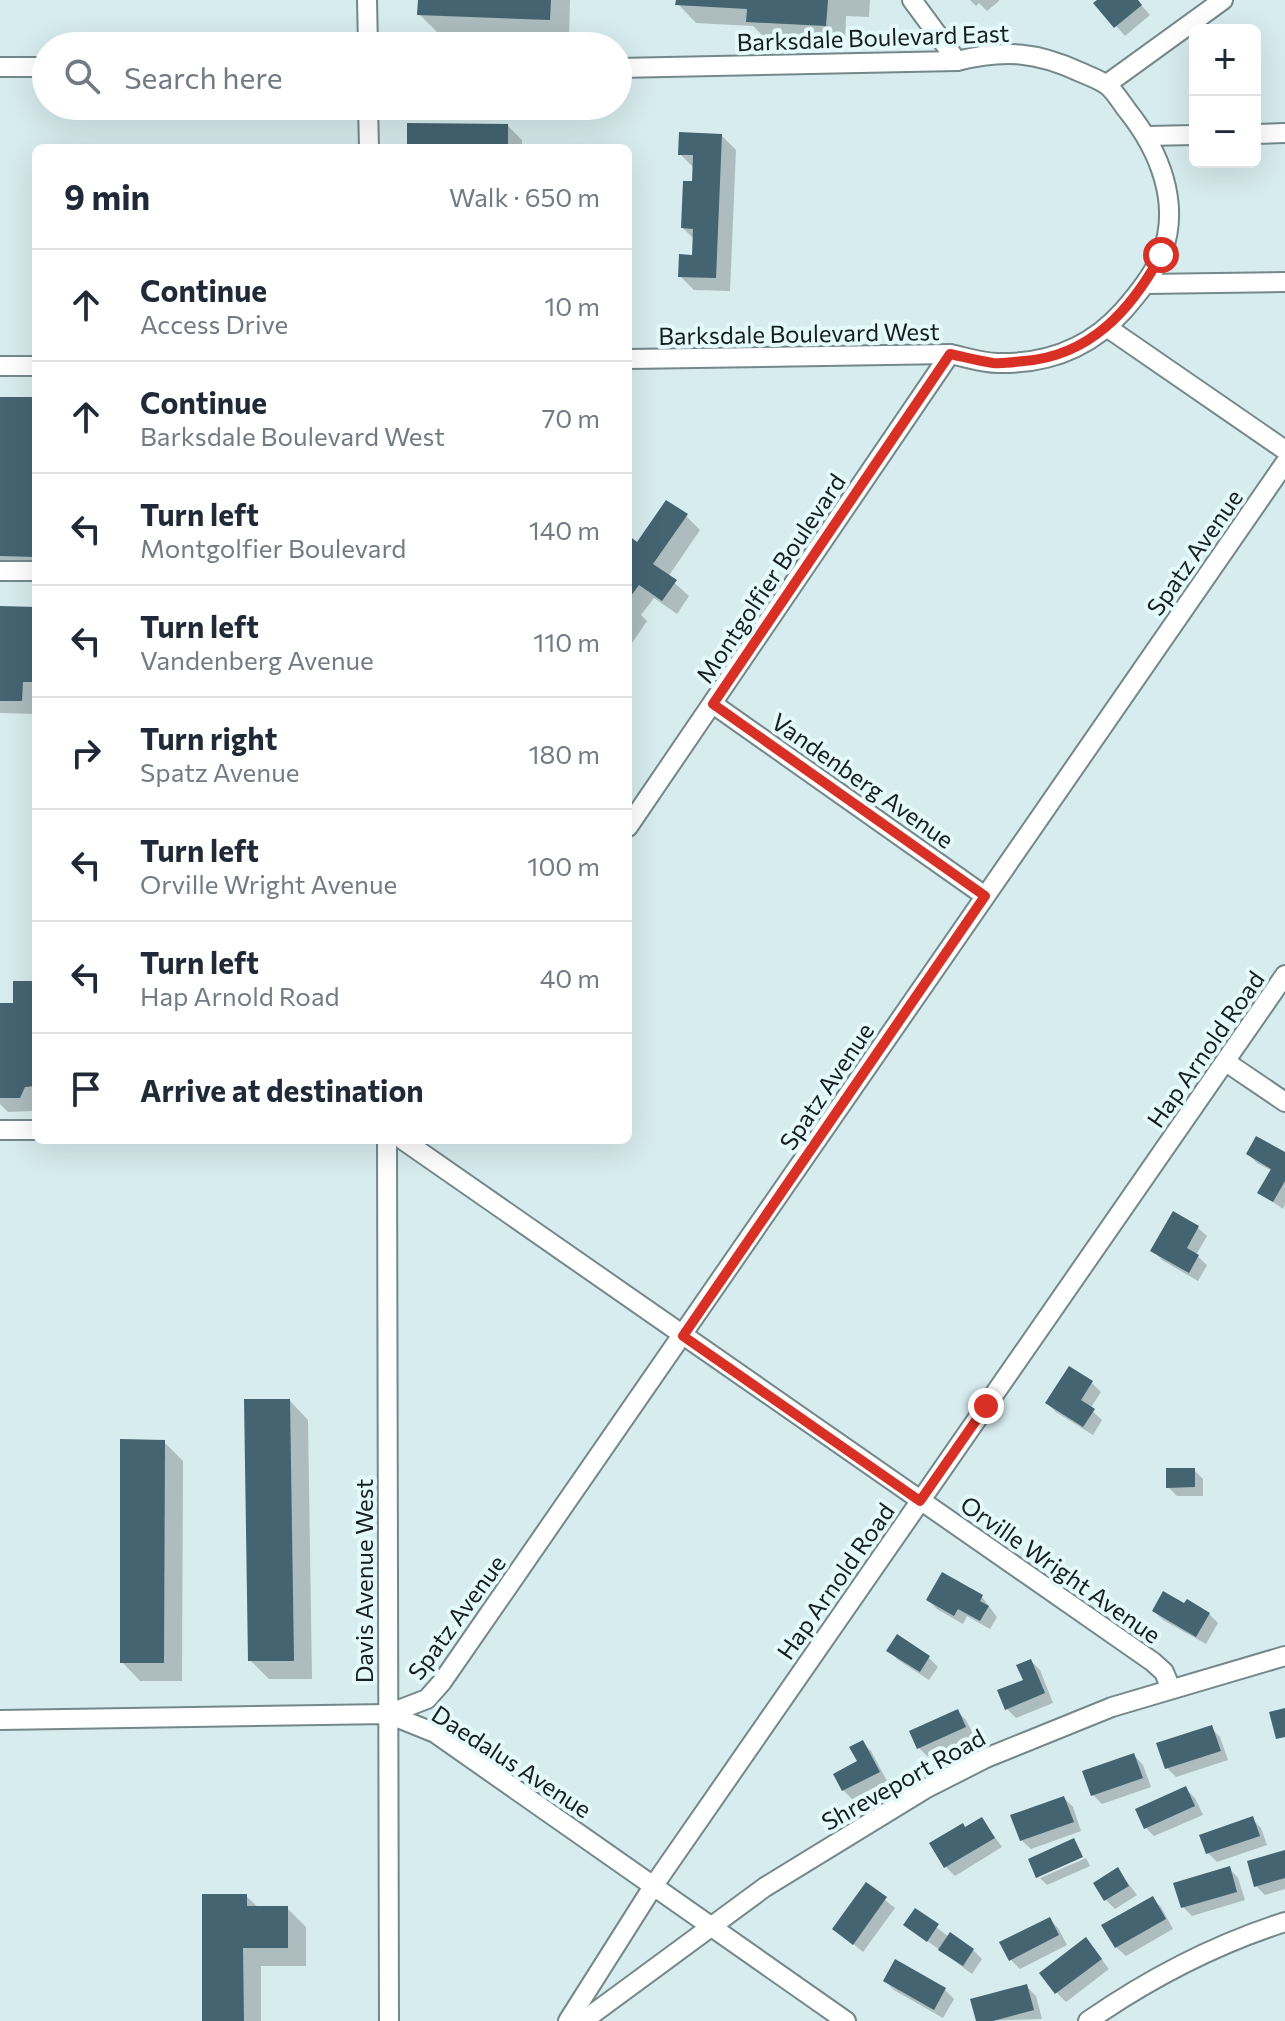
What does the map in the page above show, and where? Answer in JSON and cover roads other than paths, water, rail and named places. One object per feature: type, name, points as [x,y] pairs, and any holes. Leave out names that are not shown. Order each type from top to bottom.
[{"type":"street","points":[[367,0],[368,32]]},
{"type":"street","points":[[912,0],[957,61]]},
{"type":"street","points":[[1107,84],[1223,0]]},
{"type":"street","name":"Barksdale Boulevard East","points":[[632,68],[957,61],[990,52],[1051,59],[1107,84],[1147,136],[1163,169],[1167,229],[1161,255],[1142,288]]},
{"type":"street","points":[[0,67],[32,67]]},
{"type":"street","points":[[368,120],[369,144]]},
{"type":"street","points":[[1261,134],[1285,133]]},
{"type":"street","points":[[1147,136],[1189,135]]},
{"type":"street","points":[[1142,288],[1285,282]]},
{"type":"street","name":"Barksdale Boulevard West","points":[[632,359],[950,354],[996,363],[1046,359],[1070,351],[1108,328],[1142,288]]},
{"type":"street","points":[[1108,328],[1285,450]]},
{"type":"street","name":"Montgolfier Boulevard","points":[[632,821],[950,354]]},
{"type":"street","points":[[0,366],[32,366]]},
{"type":"street","name":"Spatz Avenue","points":[[388,1714],[427,1699],[442,1682],[1285,463]]},
{"type":"street","points":[[0,571],[32,571]]},
{"type":"street","name":"Vandenberg Avenue","points":[[713,704],[985,896]]},
{"type":"street","name":"Hap Arnold Road","points":[[568,2021],[654,1885],[1285,975]]},
{"type":"street","points":[[1226,1062],[1285,1102]]},
{"type":"street","points":[[0,1130],[32,1130]]},
{"type":"street","name":"Davis Avenue West","points":[[387,1144],[389,2021]]},
{"type":"street","name":"Orville Wright Avenue","points":[[409,1144],[1153,1662],[1164,1672],[1171,1689]]},
{"type":"street","name":"Shreveport Road","points":[[583,2021],[777,1879],[925,1789],[1059,1726],[1285,1656]]},
{"type":"street","name":"Daedalus Avenue","points":[[0,1720],[388,1714],[435,1733],[846,2021]]},
{"type":"street","points":[[1088,2021],[1137,1987],[1222,1943],[1285,1922]]}]
